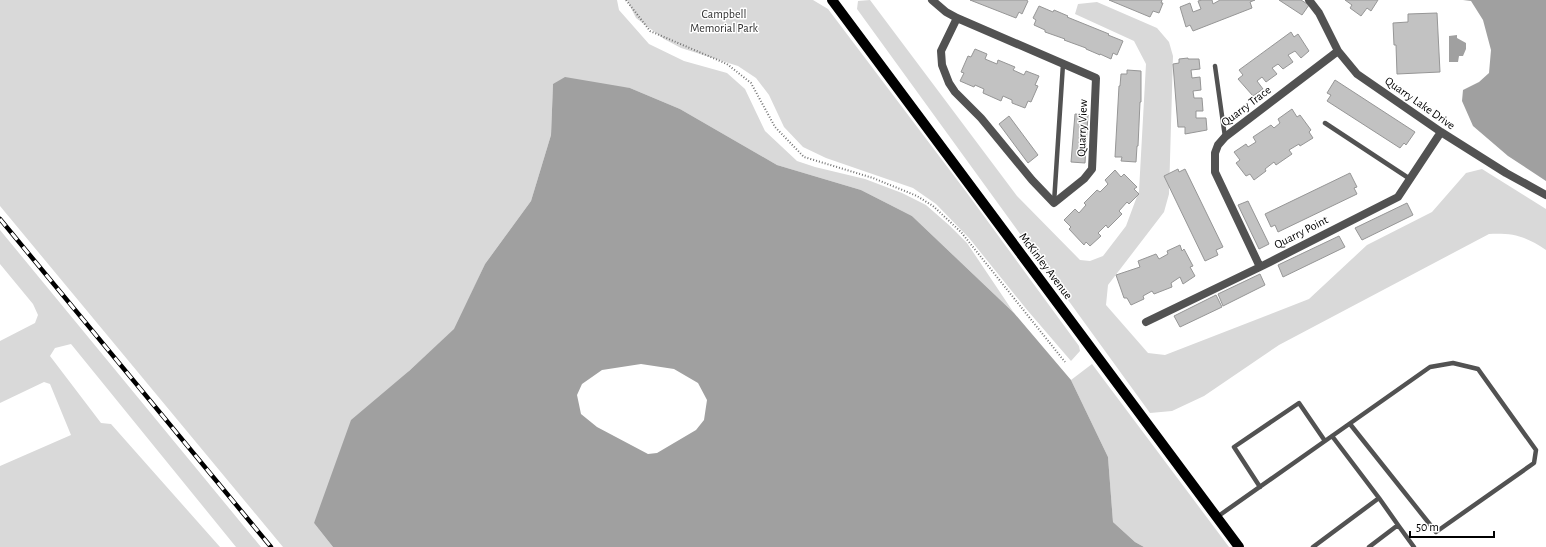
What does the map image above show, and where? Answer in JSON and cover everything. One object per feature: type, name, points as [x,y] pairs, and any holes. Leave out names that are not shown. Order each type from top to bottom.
[{"type":"main road","name":"McKinley Avenue","points":[[836,1],[1239,547]]},
{"type":"street","name":"Quarry View","points":[[932,0],[946,12],[957,18],[1096,78],[1092,169],[1084,179],[1054,203]]},
{"type":"street","name":"Quarry Lake Drive","points":[[1309,0],[1320,13],[1338,51],[1357,74],[1441,132],[1506,173],[1546,195]]},
{"type":"street","points":[[957,18],[941,52],[942,65],[947,79],[955,92],[981,118],[1032,180],[1054,203]]},
{"type":"street","name":"Quarry Trace","points":[[1260,267],[1215,172],[1215,153],[1218,144],[1225,137],[1338,51]]},
{"type":"street","name":"Quarry Point","points":[[1146,322],[1260,267],[1398,197],[1441,132]]},
{"type":"lane","points":[[1054,203],[1063,64]]},
{"type":"lane","points":[[1215,66],[1225,137]]},
{"type":"lane","points":[[1325,123],[1410,180]]},
{"type":"lane","points":[[1217,517],[1430,367],[1453,363],[1478,369],[1536,450],[1534,463],[1436,532],[1350,424]]},
{"type":"lane","points":[[1260,487],[1234,447],[1299,403],[1325,441]]},
{"type":"lane","points":[[1332,436],[1414,547]]},
{"type":"lane","points":[[1313,547],[1379,498]]},
{"type":"lane","points":[[1370,547],[1398,525]]},
{"type":"path","points":[[626,0],[650,31],[728,64],[751,83],[775,127],[804,157],[873,178],[917,196],[933,206],[961,232],[1065,362]]},
{"type":"green space","points":[[0,0],[617,0],[619,10],[649,44],[684,61],[727,73],[745,89],[765,131],[797,161],[865,179],[902,193],[926,205],[967,243],[1014,313],[912,216],[861,190],[777,165],[680,109],[630,88],[553,84],[551,135],[531,201],[485,264],[455,329],[409,371],[314,523],[333,547],[283,547],[0,206]]},
{"type":"green space","name":"Campbell Memorial Park","points":[[627,0],[813,0],[828,9],[967,193],[1079,346],[1080,351],[1071,361],[969,238],[936,204],[913,188],[826,158],[803,147],[784,127],[769,95],[756,78],[738,66],[681,48],[664,39],[636,18]]},
{"type":"green space","points":[[870,0],[1017,196],[1080,260],[1090,261],[1103,256],[1126,226],[1139,191],[1146,64],[1134,41],[1075,14],[1078,4],[1097,2],[1157,28],[1169,42],[1173,56],[1169,194],[1164,212],[1108,285],[1106,305],[1148,353],[1165,355],[1309,299],[1367,245],[1432,212],[1466,173],[1482,169],[1546,209],[1546,250],[1532,241],[1519,236],[1489,234],[1279,345],[1204,396],[1172,411],[1150,413],[857,9],[858,1]]},
{"type":"green space","points":[[0,230],[261,547],[236,547],[71,344],[55,348],[50,356],[101,423],[111,424],[220,547],[0,547],[0,466],[71,435],[50,384],[44,382],[0,403],[0,341],[35,323],[38,315],[33,304],[0,264]]},
{"type":"green space","points":[[1092,364],[1229,547],[1144,547],[1135,542],[1113,522],[1108,457],[1071,380]]},
{"type":"shaded area","points":[[1463,0],[1546,0],[1546,181],[1508,156],[1473,126],[1462,101],[1463,90],[1479,82],[1489,73],[1491,50],[1483,20],[1471,1]]},
{"type":"shaded area","points":[[1457,35],[1457,38],[1466,43],[1466,49],[1463,56],[1459,56],[1458,62],[1449,62],[1449,36]]},
{"type":"shaded area","points":[[565,77],[630,88],[680,109],[777,165],[861,190],[912,216],[1014,313],[1071,380],[1108,457],[1113,522],[1135,542],[1144,547],[333,547],[314,523],[351,420],[409,371],[454,329],[485,264],[531,201],[551,135],[553,84]],"holes":[[[641,364],[674,369],[698,383],[707,400],[704,420],[696,430],[657,453],[648,454],[597,427],[581,414],[577,395],[582,384],[602,370]]]},
{"type":"building","points":[[970,0],[1028,1],[1022,14],[1019,12],[1016,18]]},
{"type":"building","points":[[1109,0],[1162,0],[1161,3],[1163,3],[1159,13],[1153,11],[1150,17]]},
{"type":"building","points":[[1212,0],[1213,4],[1220,0],[1255,0],[1250,2],[1252,8],[1193,31],[1190,25],[1186,27],[1180,7],[1190,3],[1193,12],[1201,9],[1198,1]]},
{"type":"building","points":[[1279,0],[1301,0],[1309,5],[1302,15]]},
{"type":"building","points":[[1345,0],[1378,0],[1371,11],[1367,8],[1361,16],[1350,8],[1352,5]]},
{"type":"building","points":[[1039,6],[1053,12],[1054,10],[1123,41],[1117,55],[1113,53],[1111,59],[1045,32],[1045,30],[1034,25],[1036,20],[1033,18]]},
{"type":"building","points":[[1437,13],[1440,72],[1397,74],[1396,45],[1394,45],[1393,23],[1408,22],[1408,14]]},
{"type":"building","points":[[1291,32],[1294,37],[1298,34],[1309,51],[1301,58],[1295,51],[1288,55],[1293,62],[1283,69],[1278,64],[1272,68],[1277,74],[1266,82],[1262,77],[1257,81],[1263,89],[1253,96],[1238,79],[1243,75],[1239,70]]},
{"type":"building","points":[[975,49],[987,54],[985,59],[997,64],[998,60],[1015,67],[1013,70],[1024,75],[1026,71],[1039,76],[1035,85],[1038,86],[1031,102],[1028,101],[1025,108],[1012,103],[1012,100],[1003,96],[1001,101],[983,93],[984,89],[975,85],[974,87],[960,81],[964,73],[961,72],[968,56],[971,57]]},
{"type":"building","points":[[1179,59],[1199,59],[1200,69],[1191,70],[1192,78],[1200,77],[1201,90],[1193,91],[1194,98],[1202,98],[1203,111],[1196,111],[1196,118],[1206,118],[1207,130],[1185,134],[1185,127],[1178,127],[1173,64],[1179,63]]},
{"type":"building","points":[[1127,70],[1141,71],[1141,102],[1136,162],[1121,161],[1122,157],[1115,157],[1119,86],[1121,74],[1127,74]]},
{"type":"building","points":[[1335,80],[1415,132],[1406,145],[1404,143],[1400,148],[1327,101],[1331,95],[1327,93]]},
{"type":"building","points":[[1292,109],[1297,117],[1300,115],[1311,130],[1309,132],[1313,138],[1300,146],[1299,144],[1289,150],[1292,154],[1276,165],[1274,162],[1265,169],[1266,171],[1254,180],[1250,174],[1246,176],[1236,163],[1240,160],[1234,152],[1246,144],[1248,147],[1256,142],[1253,137],[1271,125],[1274,128],[1280,123],[1278,119]]},
{"type":"building","points":[[1075,114],[1088,115],[1085,163],[1071,162]]},
{"type":"building","points":[[1009,116],[1038,155],[1028,163],[999,124]]},
{"type":"building","points":[[1178,169],[1179,172],[1185,169],[1223,247],[1216,250],[1218,255],[1205,261],[1164,176]]},
{"type":"building","points":[[1115,170],[1121,177],[1124,174],[1137,187],[1134,189],[1139,194],[1129,204],[1127,202],[1119,211],[1122,214],[1108,228],[1106,225],[1098,233],[1101,236],[1090,246],[1086,242],[1084,245],[1069,229],[1071,227],[1064,220],[1075,209],[1079,213],[1086,205],[1084,203],[1097,190],[1100,192],[1108,184],[1105,180]]},
{"type":"building","points":[[1350,173],[1357,187],[1354,188],[1357,194],[1278,232],[1275,225],[1271,227],[1265,214]]},
{"type":"building","points":[[1248,201],[1269,244],[1259,249],[1238,205]]},
{"type":"building","points":[[1407,203],[1413,215],[1362,240],[1355,228]]},
{"type":"building","points":[[1339,236],[1345,247],[1283,277],[1278,265]]},
{"type":"building","points":[[1180,245],[1182,251],[1184,249],[1193,266],[1190,267],[1195,276],[1183,284],[1180,277],[1171,283],[1172,287],[1154,294],[1152,291],[1143,296],[1144,299],[1131,305],[1127,298],[1124,298],[1116,275],[1140,267],[1138,261],[1156,254],[1159,259],[1168,254],[1167,251]]},
{"type":"building","points":[[1260,274],[1265,285],[1223,306],[1218,294]]},
{"type":"building","points":[[1216,295],[1222,307],[1180,327],[1174,316]]},
{"type":"railway","points":[[0,219],[271,547]]}]
